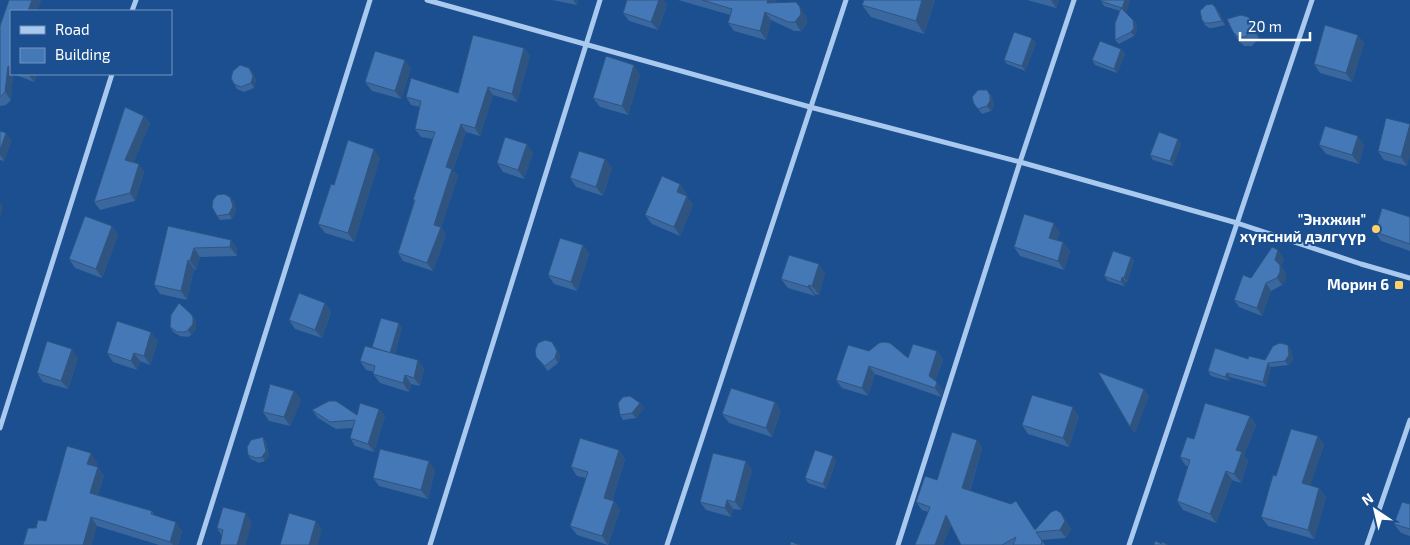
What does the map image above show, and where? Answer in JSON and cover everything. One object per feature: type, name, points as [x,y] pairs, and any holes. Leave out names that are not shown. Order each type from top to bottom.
[{"type":"street","points":[[199,545],[370,0]]},
{"type":"street","points":[[427,0],[810,107],[1020,162],[1237,223],[1361,264],[1410,278]]},
{"type":"street","points":[[430,545],[600,0]]},
{"type":"street","points":[[667,545],[846,0]]},
{"type":"street","points":[[898,545],[1020,162],[1074,0]]},
{"type":"street","points":[[1129,545],[1312,0]]},
{"type":"street","points":[[0,428],[112,75]]},
{"type":"street","points":[[1367,545],[1410,420]]},
{"type":"building","points":[[9,0],[32,0],[28,10],[10,10],[10,67],[8,66],[5,92],[0,97],[0,26]]},
{"type":"building","points":[[627,0],[659,0],[651,22],[623,13]]},
{"type":"building","points":[[702,0],[768,0],[767,3],[796,2],[800,7],[801,14],[795,22],[788,22],[765,12],[760,31],[728,23],[732,9]]},
{"type":"building","points":[[864,0],[922,0],[916,21],[862,5]]},
{"type":"building","points":[[1101,0],[1125,0],[1122,8]]},
{"type":"building","points":[[1212,4],[1222,21],[1205,23],[1202,20],[1200,11],[1206,5]]},
{"type":"building","points":[[1121,8],[1133,20],[1134,28],[1131,32],[1115,40],[1115,23]]},
{"type":"building","points":[[1241,15],[1248,17],[1253,22],[1253,29],[1245,37],[1238,37],[1233,32],[1227,19]]},
{"type":"building","points":[[1325,25],[1358,35],[1346,73],[1314,64]]},
{"type":"building","points":[[1014,32],[1032,38],[1022,66],[1004,60]]},
{"type":"building","points":[[473,35],[524,48],[512,94],[488,87],[475,128],[461,124],[446,167],[452,169],[434,225],[441,227],[427,263],[398,253],[435,132],[415,129],[421,101],[406,97],[411,78],[458,93]]},
{"type":"building","points":[[1100,41],[1121,49],[1114,69],[1092,60]]},
{"type":"building","points":[[375,51],[405,60],[395,91],[365,82]]},
{"type":"building","points":[[606,56],[634,65],[622,106],[593,98]]},
{"type":"building","points":[[240,65],[249,68],[253,76],[251,83],[241,87],[234,84],[231,78],[233,71]]},
{"type":"building","points":[[978,90],[987,90],[990,95],[990,101],[987,106],[978,109],[972,97]]},
{"type":"building","points":[[125,107],[144,116],[125,160],[139,164],[130,193],[94,202]]},
{"type":"building","points":[[1386,118],[1410,124],[1401,157],[1378,151]]},
{"type":"building","points":[[1325,126],[1358,136],[1352,155],[1319,145]]},
{"type":"building","points":[[0,131],[6,133],[0,150]]},
{"type":"building","points":[[1159,132],[1178,139],[1170,161],[1150,155]]},
{"type":"building","points":[[505,137],[527,144],[518,170],[497,163]]},
{"type":"building","points":[[348,140],[374,149],[348,233],[318,224],[331,184],[334,185]]},
{"type":"building","points":[[579,151],[605,159],[596,187],[570,178]]},
{"type":"building","points":[[662,176],[680,184],[677,192],[687,196],[674,227],[645,215]]},
{"type":"building","points":[[224,194],[230,197],[233,206],[229,214],[217,216],[212,207],[213,200],[217,195]]},
{"type":"building","points":[[1382,208],[1410,217],[1410,244],[1375,232]]},
{"type":"building","points":[[1024,214],[1054,223],[1049,238],[1063,242],[1058,261],[1014,247]]},
{"type":"building","points":[[85,216],[112,226],[96,269],[69,259]]},
{"type":"building","points":[[168,226],[231,240],[230,247],[194,248],[190,261],[188,260],[181,291],[154,285]]},
{"type":"building","points":[[560,238],[583,245],[571,282],[548,275]]},
{"type":"building","points":[[1272,247],[1278,250],[1275,260],[1280,265],[1280,272],[1277,278],[1266,283],[1257,308],[1234,300],[1243,275],[1251,278]]},
{"type":"building","points":[[1113,251],[1131,257],[1121,282],[1104,276]]},
{"type":"building","points":[[789,255],[819,264],[812,286],[809,285],[808,287],[781,279]]},
{"type":"building","points":[[299,293],[325,303],[315,330],[289,320]]},
{"type":"building","points":[[179,303],[193,317],[193,324],[185,332],[177,332],[170,327],[171,315]]},
{"type":"building","points":[[381,318],[399,323],[390,353],[372,347]]},
{"type":"building","points":[[117,321],[151,332],[144,356],[134,353],[131,361],[107,353]]},
{"type":"building","points":[[545,340],[552,342],[557,351],[555,358],[545,366],[536,357],[535,350],[538,343]]},
{"type":"building","points":[[47,341],[72,349],[61,381],[37,373]]},
{"type":"building","points":[[883,342],[890,343],[908,358],[913,344],[937,351],[929,376],[937,382],[935,388],[869,366],[862,388],[836,380],[848,345],[869,351]]},
{"type":"building","points":[[1280,343],[1288,345],[1289,355],[1285,361],[1268,363],[1263,382],[1227,373],[1225,377],[1208,371],[1215,348],[1248,359],[1249,356],[1265,360],[1273,346]]},
{"type":"building","points":[[365,346],[418,360],[414,378],[405,375],[403,383],[373,374],[375,366],[360,361]]},
{"type":"building","points":[[1098,372],[1144,389],[1130,427]]},
{"type":"building","points":[[270,384],[294,391],[284,417],[263,412]]},
{"type":"building","points":[[731,388],[775,402],[766,428],[722,414]]},
{"type":"building","points":[[1032,395],[1073,407],[1063,438],[1022,425]]},
{"type":"building","points":[[630,396],[640,403],[632,413],[620,415],[618,403],[623,397]]},
{"type":"building","points":[[329,401],[336,401],[357,415],[360,403],[379,409],[368,444],[350,438],[355,420],[330,422],[312,410]]},
{"type":"building","points":[[1205,403],[1250,416],[1236,450],[1242,452],[1234,474],[1226,471],[1210,514],[1177,501],[1190,460],[1180,457],[1187,437],[1194,439]]},
{"type":"building","points":[[1291,429],[1318,436],[1302,483],[1319,488],[1308,530],[1261,517],[1273,475],[1276,476]]},
{"type":"building","points":[[952,432],[977,440],[962,488],[1011,504],[1016,501],[1035,530],[1051,512],[1056,510],[1061,513],[1065,521],[1060,530],[1036,532],[1042,541],[1041,545],[1013,545],[1016,537],[1002,545],[961,545],[946,515],[935,545],[915,545],[930,507],[916,502],[925,476],[937,480]]},
{"type":"building","points":[[263,437],[266,451],[262,457],[256,458],[248,455],[247,447],[251,440]]},
{"type":"building","points":[[580,438],[619,450],[604,498],[614,501],[602,536],[570,526],[588,472],[571,467]]},
{"type":"building","points":[[67,446],[91,453],[87,464],[98,467],[90,493],[152,511],[151,514],[176,522],[170,542],[91,517],[83,545],[23,545],[28,528],[36,528],[38,520],[46,521]]},
{"type":"building","points":[[380,449],[429,461],[421,490],[373,478]]},
{"type":"building","points":[[815,450],[833,456],[823,484],[805,478]]},
{"type":"building","points":[[713,453],[746,461],[735,502],[727,500],[725,508],[700,502]]},
{"type":"building","points":[[1402,502],[1410,504],[1410,529],[1394,524]]},
{"type":"building","points":[[223,507],[246,513],[237,545],[220,545],[223,530],[217,528]]},
{"type":"building","points":[[289,513],[316,521],[309,545],[280,545]]},
{"type":"building","points":[[1155,541],[1162,544],[1162,542],[1168,545],[1154,545]]},
{"type":"place","name":"\"Энхжин\" хүнсний дэлгүүр","points":[[1376,229]]},
{"type":"place","name":"Морин 6","points":[[1399,285]]}]
